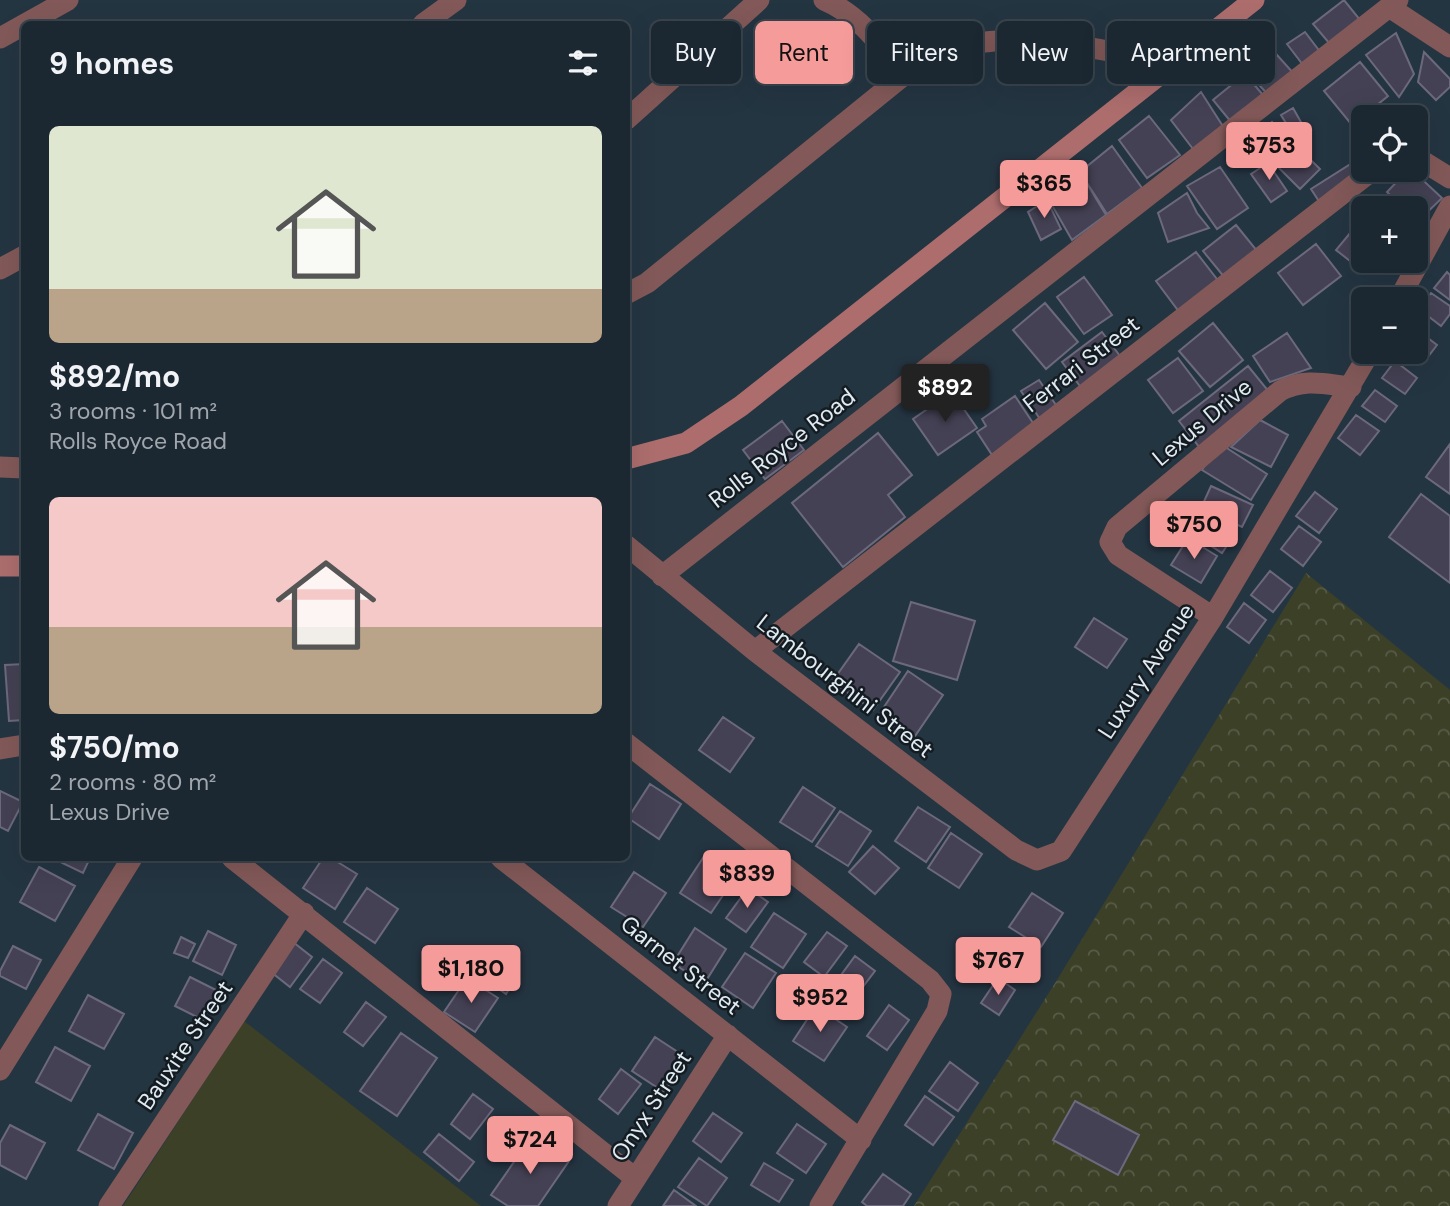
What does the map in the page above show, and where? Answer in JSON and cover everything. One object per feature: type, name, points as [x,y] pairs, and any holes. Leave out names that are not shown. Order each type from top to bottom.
[{"type":"street","points":[[30,21],[68,0]]},
{"type":"street","points":[[427,21],[456,0]]},
{"type":"street","points":[[630,116],[759,0]]},
{"type":"street","points":[[824,0],[842,7],[867,29]]},
{"type":"street","points":[[1227,21],[1254,0]]},
{"type":"street","points":[[1394,4],[1450,47]]},
{"type":"street","name":"Rolls Royce Road","points":[[662,576],[1394,4]]},
{"type":"street","points":[[0,38],[21,26]]},
{"type":"street","points":[[983,41],[1066,44],[1107,51]]},
{"type":"street","points":[[630,292],[647,283],[893,84]]},
{"type":"street","points":[[630,458],[686,443],[741,406],[1147,84]]},
{"type":"street","points":[[1428,164],[1450,178]]},
{"type":"street","name":"Ferrari Street","points":[[755,651],[1358,182]]},
{"type":"street","points":[[1406,287],[1450,205]]},
{"type":"street","points":[[0,268],[21,258]]},
{"type":"street","name":"Luxury Avenue","points":[[1037,860],[1061,851],[1213,617],[1363,364]]},
{"type":"street","name":"Lexus Drive","points":[[1213,617],[1118,555],[1110,542],[1116,527],[1280,391],[1294,384],[1307,382],[1351,387]]},
{"type":"street","points":[[0,467],[21,468]]},
{"type":"street","name":"Lambourghini Street","points":[[630,548],[755,651],[1016,850],[1037,860]]},
{"type":"street","points":[[0,566],[21,566]]},
{"type":"street","points":[[0,749],[21,746]]},
{"type":"street","points":[[630,746],[930,980],[941,994],[937,1010],[820,1206]]},
{"type":"street","points":[[0,1070],[130,861]]},
{"type":"street","points":[[236,861],[635,1178]]},
{"type":"street","name":"Garnet Street","points":[[505,861],[861,1140]]},
{"type":"street","name":"Bauxite Street","points":[[109,1206],[304,913]]},
{"type":"street","name":"Onyx Street","points":[[618,1206],[728,1035]]},
{"type":"green space","points":[[1306,573],[1450,690],[1450,1206],[914,1206],[1057,980]]},
{"type":"green space","points":[[244,1021],[481,1206],[123,1206]]},
{"type":"building","points":[[1344,0],[1365,26],[1335,50],[1313,24]]},
{"type":"building","points":[[1305,32],[1321,53],[1303,65],[1287,44]]},
{"type":"building","points":[[1396,33],[1414,74],[1399,97],[1366,55]]},
{"type":"building","points":[[1424,52],[1450,79],[1450,87],[1436,100],[1418,82]]},
{"type":"building","points":[[1277,55],[1295,75],[1270,97],[1258,84],[1275,84]]},
{"type":"building","points":[[1360,62],[1388,96],[1377,105],[1351,105],[1351,124],[1324,91]]},
{"type":"building","points":[[1233,84],[1254,84],[1263,95],[1231,122],[1213,100]]},
{"type":"building","points":[[1201,92],[1224,128],[1193,149],[1171,120]]},
{"type":"building","points":[[1293,108],[1310,138],[1299,144],[1281,115]]},
{"type":"building","points":[[1149,116],[1180,155],[1147,178],[1119,140]]},
{"type":"building","points":[[1272,122],[1320,169],[1300,189],[1252,141]]},
{"type":"building","points":[[1112,146],[1142,188],[1107,214],[1080,172]]},
{"type":"building","points":[[1268,163],[1287,191],[1271,202],[1251,174]]},
{"type":"building","points":[[1351,164],[1351,182],[1361,182],[1322,206],[1311,189]]},
{"type":"building","points":[[1220,167],[1248,208],[1217,229],[1187,186]]},
{"type":"building","points":[[1080,172],[1106,215],[1072,240],[1049,200]]},
{"type":"building","points":[[1397,182],[1425,182],[1442,198],[1428,211],[1428,196],[1391,196],[1387,192]]},
{"type":"building","points":[[1187,193],[1197,213],[1209,228],[1168,242],[1158,213]]},
{"type":"building","points":[[1047,200],[1061,229],[1041,240],[1028,212]]},
{"type":"building","points":[[1236,225],[1258,252],[1225,278],[1203,251]]},
{"type":"building","points":[[1351,232],[1351,262],[1336,250]]},
{"type":"building","points":[[1316,244],[1341,276],[1303,305],[1278,273]]},
{"type":"building","points":[[1196,252],[1220,283],[1180,313],[1156,281]]},
{"type":"building","points":[[1447,272],[1450,275],[1450,300],[1434,288]]},
{"type":"building","points":[[1084,277],[1112,315],[1084,334],[1057,297]]},
{"type":"building","points":[[1431,293],[1450,306],[1450,314],[1441,326],[1428,316],[1428,297]]},
{"type":"building","points":[[1045,303],[1078,342],[1046,369],[1013,330]]},
{"type":"building","points":[[1213,323],[1243,360],[1210,387],[1179,351]]},
{"type":"building","points":[[1102,332],[1123,360],[1083,390],[1062,362]]},
{"type":"building","points":[[1287,333],[1311,368],[1270,382],[1253,356]]},
{"type":"building","points":[[1428,338],[1437,345],[1428,357]]},
{"type":"building","points":[[1178,358],[1203,391],[1173,413],[1148,380]]},
{"type":"building","points":[[1393,364],[1399,364],[1417,378],[1405,394],[1382,378]]},
{"type":"building","points":[[1248,366],[1270,393],[1200,448],[1179,421]]},
{"type":"building","points":[[1039,380],[1060,411],[1042,422],[1021,391]]},
{"type":"building","points":[[1375,390],[1397,406],[1385,422],[1362,406]]},
{"type":"building","points":[[952,392],[977,428],[938,455],[913,419]]},
{"type":"building","points":[[1015,396],[1035,426],[992,455],[977,432],[986,426],[982,419]]},
{"type":"building","points":[[1356,415],[1379,431],[1360,455],[1338,438]]},
{"type":"building","points":[[1260,420],[1288,435],[1271,467],[1231,447]]},
{"type":"building","points":[[782,421],[804,450],[765,479],[743,450]]},
{"type":"building","points":[[878,433],[912,475],[888,495],[905,517],[843,567],[792,503]]},
{"type":"building","points":[[1219,443],[1267,474],[1251,500],[1202,470]]},
{"type":"building","points":[[1450,444],[1450,494],[1426,477]]},
{"type":"building","points":[[1211,486],[1253,505],[1242,527],[1201,508]]},
{"type":"building","points":[[1315,492],[1337,509],[1319,533],[1296,516]]},
{"type":"building","points":[[1421,494],[1450,516],[1450,583],[1389,537]]},
{"type":"building","points":[[1204,516],[1234,535],[1222,553],[1193,534]]},
{"type":"building","points":[[1299,526],[1321,542],[1303,566],[1281,549]]},
{"type":"building","points":[[1188,538],[1217,556],[1201,583],[1171,565]]},
{"type":"building","points":[[1270,571],[1292,588],[1273,612],[1251,595]]},
{"type":"building","points":[[911,602],[975,621],[957,680],[893,661]]},
{"type":"building","points":[[1244,603],[1266,620],[1249,643],[1227,627]]},
{"type":"building","points":[[1094,618],[1127,639],[1107,668],[1075,647]]},
{"type":"building","points":[[859,644],[900,672],[873,710],[832,682]]},
{"type":"building","points":[[21,664],[21,720],[9,721],[5,665]]},
{"type":"building","points":[[908,671],[943,695],[915,736],[880,713]]},
{"type":"building","points":[[723,717],[754,738],[730,772],[699,750]]},
{"type":"building","points":[[650,784],[681,804],[659,839],[630,819],[630,815]]},
{"type":"building","points":[[803,787],[835,808],[812,842],[780,822]]},
{"type":"building","points":[[0,791],[21,801],[21,806],[8,831],[0,827]]},
{"type":"building","points":[[918,807],[950,827],[926,862],[895,841]]},
{"type":"building","points":[[840,811],[871,831],[848,866],[816,846]]},
{"type":"building","points":[[951,833],[982,854],[959,888],[928,868]]},
{"type":"building","points":[[873,846],[899,868],[875,894],[849,872]]},
{"type":"building","points":[[703,858],[734,879],[711,913],[680,893]]},
{"type":"building","points":[[58,861],[89,861],[83,873]]},
{"type":"building","points":[[321,861],[336,861],[357,874],[335,909],[303,888]]},
{"type":"building","points":[[39,867],[75,886],[55,921],[20,902]]},
{"type":"building","points":[[634,872],[666,893],[643,927],[611,907]]},
{"type":"building","points":[[367,888],[398,909],[375,943],[344,922]]},
{"type":"building","points":[[748,888],[768,902],[746,932],[726,918]]},
{"type":"building","points":[[1032,893],[1063,913],[1041,947],[1009,927]]},
{"type":"building","points":[[774,913],[806,934],[783,968],[751,947]]},
{"type":"building","points":[[695,928],[726,949],[704,984],[673,963]]},
{"type":"building","points":[[208,931],[236,945],[222,975],[193,961]]},
{"type":"building","points":[[827,932],[847,946],[824,977],[804,962]]},
{"type":"building","points":[[181,937],[195,944],[188,958],[174,953]]},
{"type":"building","points":[[293,942],[312,957],[290,987],[271,972]]},
{"type":"building","points":[[13,946],[41,960],[26,989],[0,976]]},
{"type":"building","points":[[490,953],[518,975],[506,994],[475,972]]},
{"type":"building","points":[[745,953],[776,973],[753,1008],[722,987]]},
{"type":"building","points":[[855,956],[875,971],[852,1001],[833,986]]},
{"type":"building","points":[[323,959],[342,973],[320,1003],[300,989]]},
{"type":"building","points":[[190,977],[218,991],[203,1020],[175,1006]]},
{"type":"building","points":[[467,978],[498,998],[475,1032],[444,1012]]},
{"type":"building","points":[[998,978],[1015,990],[999,1015],[981,1003]]},
{"type":"building","points":[[88,995],[124,1014],[104,1049],[69,1031]]},
{"type":"building","points":[[366,1002],[386,1017],[363,1046],[344,1032]]},
{"type":"building","points":[[889,1005],[909,1020],[887,1050],[867,1036]]},
{"type":"building","points":[[816,1006],[847,1027],[824,1061],[793,1041]]},
{"type":"building","points":[[401,1033],[437,1058],[397,1116],[360,1091]]},
{"type":"building","points":[[655,1037],[687,1058],[664,1092],[632,1071]]},
{"type":"building","points":[[55,1047],[90,1066],[71,1101],[36,1082]]},
{"type":"building","points":[[950,1062],[978,1083],[958,1111],[929,1091]]},
{"type":"building","points":[[621,1069],[641,1084],[618,1114],[599,1099]]},
{"type":"building","points":[[473,1094],[493,1109],[470,1139],[451,1124]]},
{"type":"building","points":[[925,1096],[954,1117],[933,1145],[905,1125]]},
{"type":"building","points":[[1075,1101],[1139,1135],[1118,1175],[1053,1140]]},
{"type":"building","points":[[713,1113],[742,1133],[721,1162],[693,1141]]},
{"type":"building","points":[[98,1114],[133,1133],[114,1169],[78,1150]]},
{"type":"building","points":[[797,1124],[826,1144],[806,1173],[777,1153]]},
{"type":"building","points":[[10,1125],[45,1143],[26,1179],[0,1165],[0,1143]]},
{"type":"building","points":[[439,1134],[474,1162],[459,1181],[424,1152]]},
{"type":"building","points":[[532,1136],[569,1161],[538,1206],[508,1206],[491,1195]]},
{"type":"building","points":[[699,1158],[727,1178],[707,1206],[678,1187]]},
{"type":"building","points":[[764,1163],[793,1180],[779,1202],[751,1185]]},
{"type":"building","points":[[883,1174],[911,1194],[903,1206],[867,1206],[862,1202]]},
{"type":"building","points":[[674,1190],[696,1206],[663,1206]]}]
